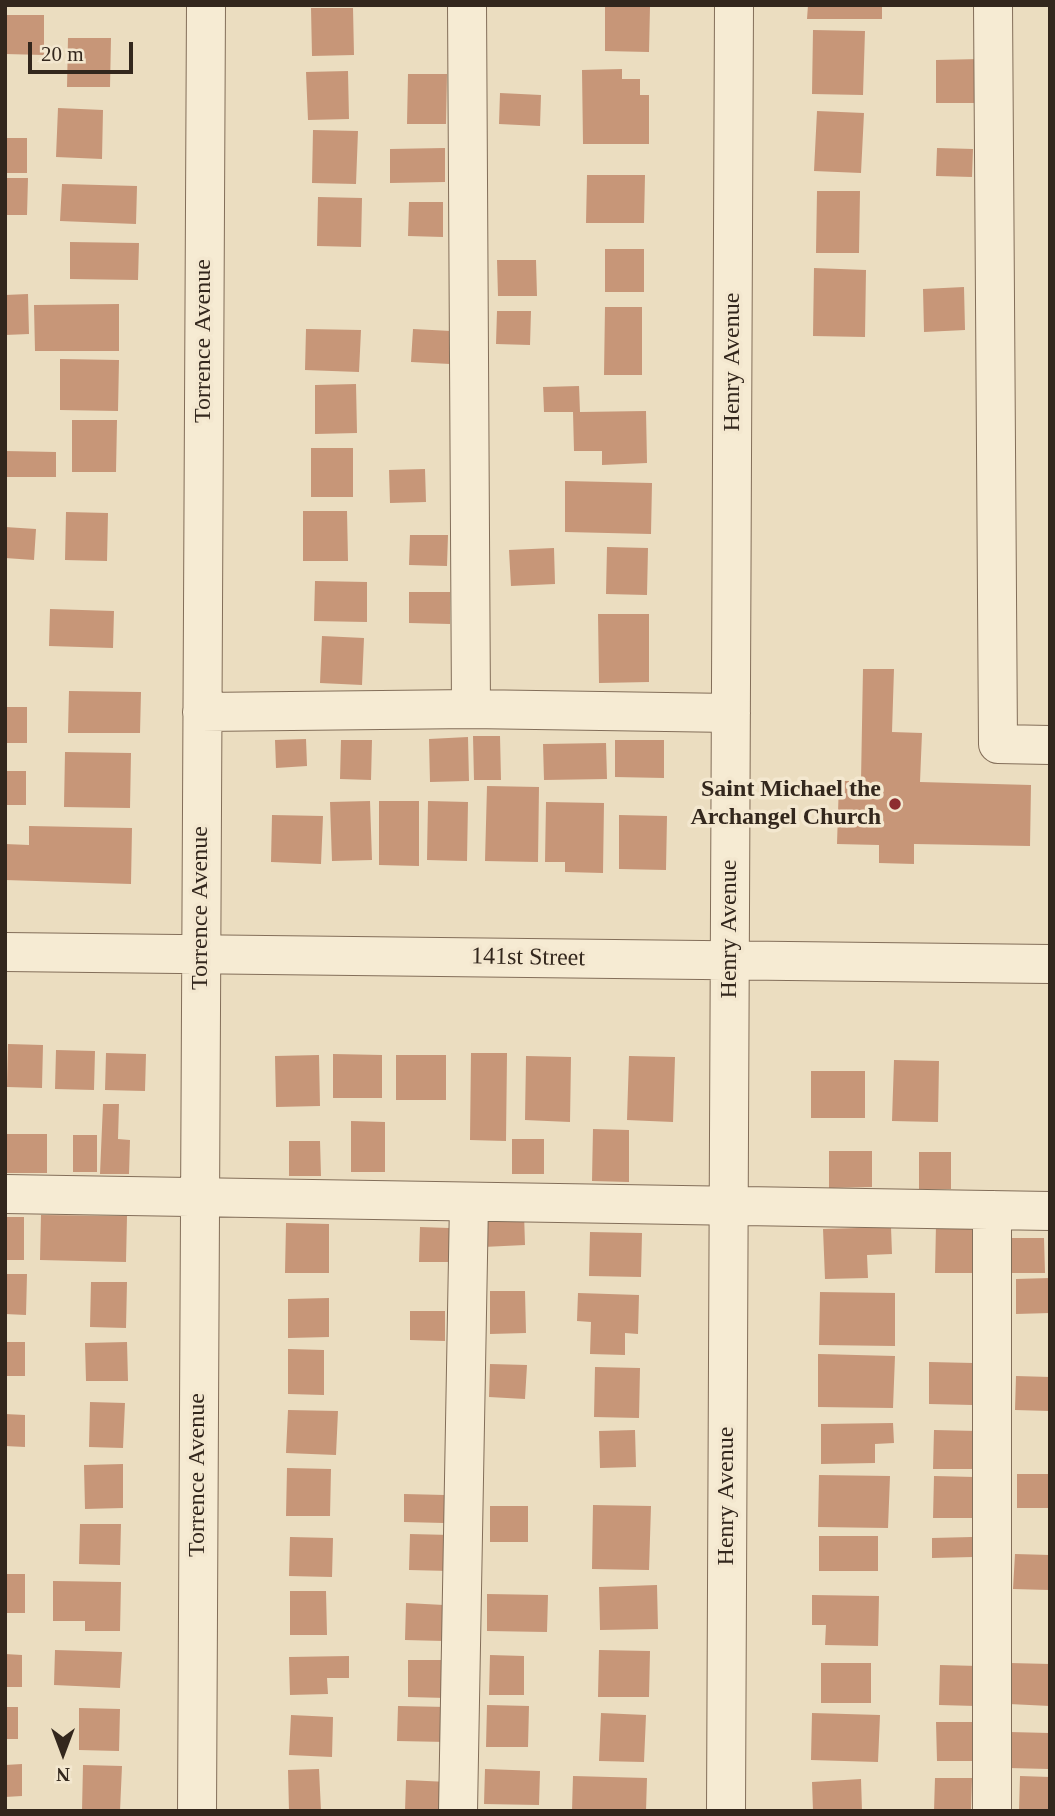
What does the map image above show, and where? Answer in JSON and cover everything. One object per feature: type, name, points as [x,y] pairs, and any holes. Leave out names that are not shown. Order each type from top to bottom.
[{"type":"street","name":"Torrence Avenue","points":[[197,1811],[206,5]]},
{"type":"street","points":[[467,5],[471,709]]},
{"type":"street","name":"Henry Avenue","points":[[726,1811],[734,5]]},
{"type":"street","points":[[993,5],[998,744],[1050,745]]},
{"type":"street","points":[[202,712],[471,709],[731,713]]},
{"type":"street","name":"141st Street","points":[[5,953],[1050,964]]},
{"type":"street","points":[[5,1194],[1050,1211]]},
{"type":"street","points":[[458,1811],[469,1202]]},
{"type":"street","points":[[992,1210],[992,1811]]},
{"type":"building","points":[[808,5],[882,5],[882,19],[807,19]]},
{"type":"building","points":[[605,6],[650,7],[649,52],[605,51]]},
{"type":"building","points":[[311,8],[353,8],[354,55],[312,56]]},
{"type":"building","points":[[5,15],[44,15],[44,55],[5,54]]},
{"type":"building","points":[[813,30],[865,31],[863,95],[812,94]]},
{"type":"building","points":[[68,38],[111,38],[110,87],[67,87]]},
{"type":"building","points":[[979,59],[979,103],[936,103],[936,60]]},
{"type":"building","points":[[622,69],[622,79],[640,79],[640,95],[649,95],[649,144],[583,144],[582,70]]},
{"type":"building","points":[[348,71],[349,119],[308,120],[306,72]]},
{"type":"building","points":[[408,74],[447,74],[446,124],[407,124]]},
{"type":"building","points":[[500,93],[541,95],[540,126],[499,124]]},
{"type":"building","points":[[58,108],[103,110],[102,159],[56,157]]},
{"type":"building","points":[[817,111],[864,113],[861,173],[814,171]]},
{"type":"building","points":[[313,130],[358,131],[356,184],[312,183]]},
{"type":"building","points":[[5,138],[27,138],[27,173],[5,173]]},
{"type":"building","points":[[445,148],[445,182],[390,183],[390,149]]},
{"type":"building","points":[[937,148],[973,149],[972,177],[936,176]]},
{"type":"building","points":[[587,175],[645,175],[644,223],[586,223]]},
{"type":"building","points":[[5,178],[28,178],[27,215],[5,215]]},
{"type":"building","points":[[62,184],[137,186],[136,224],[60,221]]},
{"type":"building","points":[[817,191],[860,191],[859,253],[816,253]]},
{"type":"building","points":[[318,197],[362,198],[361,247],[317,246]]},
{"type":"building","points":[[409,202],[443,202],[443,237],[408,236]]},
{"type":"building","points":[[70,242],[139,243],[138,280],[70,279]]},
{"type":"building","points":[[605,249],[644,249],[644,292],[605,292]]},
{"type":"building","points":[[497,260],[536,260],[537,296],[498,296]]},
{"type":"building","points":[[814,268],[866,270],[865,337],[813,336]]},
{"type":"building","points":[[964,287],[965,330],[924,332],[923,289]]},
{"type":"building","points":[[28,294],[29,334],[5,335],[5,295]]},
{"type":"building","points":[[119,304],[119,351],[35,351],[34,305]]},
{"type":"building","points":[[605,307],[642,307],[642,375],[604,375]]},
{"type":"building","points":[[497,311],[531,311],[530,345],[496,344]]},
{"type":"building","points":[[306,329],[361,330],[359,372],[305,370]]},
{"type":"building","points":[[413,329],[451,331],[450,364],[411,362]]},
{"type":"building","points":[[60,359],[119,360],[118,411],[60,410]]},
{"type":"building","points":[[356,384],[357,433],[315,434],[315,385]]},
{"type":"building","points":[[579,386],[580,412],[646,411],[647,463],[602,465],[602,451],[574,451],[573,412],[544,412],[543,387]]},
{"type":"building","points":[[72,420],[117,420],[116,472],[72,472]]},
{"type":"building","points":[[311,448],[353,448],[353,497],[311,497]]},
{"type":"building","points":[[5,451],[56,452],[56,477],[5,477]]},
{"type":"building","points":[[425,469],[426,502],[390,503],[389,470]]},
{"type":"building","points":[[565,481],[652,483],[651,534],[565,532]]},
{"type":"building","points":[[303,511],[347,511],[348,561],[303,561]]},
{"type":"building","points":[[66,512],[108,513],[107,561],[65,560]]},
{"type":"building","points":[[5,527],[36,529],[34,560],[5,558]]},
{"type":"building","points":[[410,535],[448,535],[447,566],[409,565]]},
{"type":"building","points":[[607,547],[648,548],[647,595],[606,594]]},
{"type":"building","points":[[554,548],[555,584],[511,586],[509,550]]},
{"type":"building","points":[[315,581],[367,582],[367,622],[314,621]]},
{"type":"building","points":[[409,592],[450,592],[450,624],[409,623]]},
{"type":"building","points":[[50,609],[114,611],[113,648],[49,646]]},
{"type":"building","points":[[598,614],[649,614],[649,682],[599,683]]},
{"type":"building","points":[[322,636],[364,638],[362,685],[320,683]]},
{"type":"building","points":[[863,669],[894,669],[892,732],[922,733],[920,782],[1031,785],[1030,846],[914,844],[914,864],[879,863],[879,845],[837,844],[839,781],[861,781]]},
{"type":"building","points":[[69,691],[141,692],[140,733],[68,733]]},
{"type":"building","points":[[5,707],[27,707],[27,743],[5,743]]},
{"type":"building","points":[[473,736],[500,736],[501,780],[474,780]]},
{"type":"building","points":[[468,737],[469,781],[430,782],[429,739]]},
{"type":"building","points":[[306,739],[307,766],[276,768],[275,740]]},
{"type":"building","points":[[341,740],[372,740],[371,780],[340,779]]},
{"type":"building","points":[[615,740],[664,740],[664,778],[615,777]]},
{"type":"building","points":[[606,743],[607,779],[544,780],[543,744]]},
{"type":"building","points":[[65,752],[131,753],[130,808],[64,807]]},
{"type":"building","points":[[5,771],[26,771],[26,805],[5,805]]},
{"type":"building","points":[[487,786],[539,787],[538,862],[485,861]]},
{"type":"building","points":[[370,801],[372,860],[332,861],[330,802]]},
{"type":"building","points":[[379,801],[419,801],[419,866],[379,865]]},
{"type":"building","points":[[428,801],[468,802],[467,861],[427,860]]},
{"type":"building","points":[[546,802],[604,803],[603,873],[565,872],[565,862],[545,862]]},
{"type":"building","points":[[272,815],[323,816],[321,864],[271,862]]},
{"type":"building","points":[[619,815],[667,816],[666,870],[619,869]]},
{"type":"building","points":[[29,826],[132,828],[131,884],[5,880],[5,844],[29,845]]},
{"type":"building","points":[[8,1044],[43,1045],[42,1088],[7,1087]]},
{"type":"building","points":[[56,1050],[95,1051],[94,1090],[55,1089]]},
{"type":"building","points":[[106,1053],[146,1054],[145,1091],[105,1090]]},
{"type":"building","points":[[471,1053],[507,1053],[506,1141],[470,1140]]},
{"type":"building","points":[[333,1054],[382,1055],[382,1098],[333,1098]]},
{"type":"building","points":[[319,1055],[320,1106],[276,1107],[275,1056]]},
{"type":"building","points":[[396,1055],[446,1055],[446,1100],[396,1100]]},
{"type":"building","points":[[526,1056],[571,1057],[570,1122],[525,1120]]},
{"type":"building","points":[[629,1056],[675,1057],[673,1122],[627,1120]]},
{"type":"building","points":[[894,1060],[939,1061],[938,1122],[892,1121]]},
{"type":"building","points":[[811,1071],[865,1071],[865,1118],[811,1118]]},
{"type":"building","points":[[103,1104],[119,1104],[118,1139],[130,1140],[129,1174],[100,1174]]},
{"type":"building","points":[[351,1121],[385,1122],[385,1172],[351,1172]]},
{"type":"building","points":[[593,1129],[629,1130],[629,1182],[592,1181]]},
{"type":"building","points":[[5,1134],[47,1134],[47,1173],[5,1173]]},
{"type":"building","points":[[73,1135],[97,1135],[97,1172],[73,1172]]},
{"type":"building","points":[[512,1139],[544,1139],[544,1174],[512,1174]]},
{"type":"building","points":[[289,1141],[320,1141],[321,1176],[289,1176]]},
{"type":"building","points":[[829,1151],[872,1151],[872,1187],[829,1188]]},
{"type":"building","points":[[919,1152],[951,1152],[951,1189],[919,1189]]},
{"type":"building","points":[[524,1213],[525,1245],[483,1247],[482,1215]]},
{"type":"building","points":[[41,1215],[127,1216],[126,1262],[40,1260]]},
{"type":"building","points":[[5,1217],[24,1217],[24,1260],[5,1260]]},
{"type":"building","points":[[286,1223],[329,1224],[329,1273],[285,1273]]},
{"type":"building","points":[[936,1224],[976,1225],[976,1273],[935,1273]]},
{"type":"building","points":[[420,1227],[449,1228],[449,1262],[419,1262]]},
{"type":"building","points":[[891,1227],[892,1254],[867,1255],[868,1278],[825,1279],[823,1229]]},
{"type":"building","points":[[590,1232],[642,1233],[641,1277],[589,1276]]},
{"type":"building","points":[[1009,1238],[1044,1238],[1045,1273],[1010,1273]]},
{"type":"building","points":[[5,1274],[27,1274],[26,1315],[5,1314]]},
{"type":"building","points":[[1050,1278],[1050,1313],[1016,1314],[1016,1279]]},
{"type":"building","points":[[91,1282],[127,1282],[126,1328],[90,1327]]},
{"type":"building","points":[[490,1291],[525,1291],[526,1333],[490,1334]]},
{"type":"building","points":[[820,1292],[895,1293],[895,1346],[819,1345]]},
{"type":"building","points":[[578,1293],[639,1295],[638,1334],[625,1333],[625,1355],[590,1354],[591,1322],[577,1321]]},
{"type":"building","points":[[329,1298],[329,1337],[288,1338],[288,1299]]},
{"type":"building","points":[[410,1311],[445,1311],[445,1341],[410,1340]]},
{"type":"building","points":[[5,1342],[25,1342],[25,1376],[5,1376]]},
{"type":"building","points":[[127,1342],[128,1381],[86,1381],[85,1343]]},
{"type":"building","points":[[288,1349],[324,1350],[324,1395],[288,1394]]},
{"type":"building","points":[[818,1354],[895,1356],[893,1408],[818,1407]]},
{"type":"building","points":[[929,1362],[974,1363],[973,1405],[929,1404]]},
{"type":"building","points":[[490,1364],[527,1365],[525,1399],[489,1397]]},
{"type":"building","points":[[595,1367],[640,1368],[639,1418],[594,1417]]},
{"type":"building","points":[[1016,1376],[1050,1377],[1050,1411],[1015,1410]]},
{"type":"building","points":[[90,1402],[125,1403],[123,1448],[89,1447]]},
{"type":"building","points":[[288,1410],[338,1411],[336,1455],[286,1453]]},
{"type":"building","points":[[5,1414],[25,1415],[25,1447],[5,1446]]},
{"type":"building","points":[[893,1423],[894,1443],[875,1444],[875,1463],[821,1464],[821,1424]]},
{"type":"building","points":[[635,1430],[636,1467],[600,1468],[599,1431]]},
{"type":"building","points":[[934,1430],[977,1431],[976,1469],[933,1469]]},
{"type":"building","points":[[123,1464],[123,1508],[85,1509],[84,1465]]},
{"type":"building","points":[[287,1468],[331,1469],[330,1516],[286,1516]]},
{"type":"building","points":[[1017,1474],[1050,1474],[1050,1508],[1017,1508]]},
{"type":"building","points":[[819,1475],[890,1476],[888,1528],[818,1527]]},
{"type":"building","points":[[934,1476],[974,1477],[973,1518],[933,1518]]},
{"type":"building","points":[[404,1494],[445,1495],[444,1523],[404,1522]]},
{"type":"building","points":[[593,1505],[651,1506],[649,1570],[592,1569]]},
{"type":"building","points":[[490,1506],[528,1506],[528,1542],[490,1542]]},
{"type":"building","points":[[80,1524],[121,1524],[120,1565],[79,1564]]},
{"type":"building","points":[[410,1534],[451,1535],[450,1571],[409,1570]]},
{"type":"building","points":[[819,1536],[878,1536],[878,1571],[819,1571]]},
{"type":"building","points":[[290,1537],[333,1538],[332,1577],[289,1576]]},
{"type":"building","points":[[972,1537],[973,1557],[932,1558],[932,1538]]},
{"type":"building","points":[[1015,1554],[1050,1555],[1049,1590],[1013,1589]]},
{"type":"building","points":[[5,1574],[25,1574],[25,1613],[5,1613]]},
{"type":"building","points":[[53,1581],[121,1582],[120,1631],[85,1631],[85,1621],[53,1621]]},
{"type":"building","points":[[657,1585],[658,1629],[600,1630],[599,1587]]},
{"type":"building","points":[[290,1591],[326,1591],[327,1635],[290,1635]]},
{"type":"building","points":[[487,1594],[548,1595],[547,1632],[487,1631]]},
{"type":"building","points":[[812,1595],[879,1596],[878,1646],[825,1645],[826,1625],[812,1625]]},
{"type":"building","points":[[406,1603],[444,1605],[444,1641],[405,1640]]},
{"type":"building","points":[[55,1650],[122,1652],[120,1688],[54,1685]]},
{"type":"building","points":[[599,1650],[650,1651],[649,1697],[598,1697]]},
{"type":"building","points":[[5,1654],[22,1655],[22,1687],[5,1687]]},
{"type":"building","points":[[490,1655],[524,1656],[524,1695],[489,1695]]},
{"type":"building","points":[[349,1656],[349,1678],[327,1678],[328,1694],[290,1695],[289,1657]]},
{"type":"building","points":[[408,1660],[447,1660],[446,1698],[408,1697]]},
{"type":"building","points":[[821,1663],[871,1663],[871,1703],[821,1703]]},
{"type":"building","points":[[1010,1663],[1050,1664],[1050,1706],[1009,1704]]},
{"type":"building","points":[[940,1665],[978,1666],[976,1706],[939,1705]]},
{"type":"building","points":[[487,1705],[529,1706],[528,1747],[486,1747]]},
{"type":"building","points":[[398,1706],[447,1707],[447,1742],[397,1741]]},
{"type":"building","points":[[5,1707],[18,1707],[18,1739],[5,1739]]},
{"type":"building","points":[[79,1708],[120,1709],[119,1751],[79,1750]]},
{"type":"building","points":[[601,1713],[646,1715],[644,1762],[599,1761]]},
{"type":"building","points":[[812,1713],[880,1715],[878,1762],[811,1760]]},
{"type":"building","points":[[291,1715],[333,1717],[332,1757],[289,1755]]},
{"type":"building","points":[[936,1722],[973,1722],[973,1761],[937,1761]]},
{"type":"building","points":[[1010,1732],[1049,1733],[1048,1769],[1009,1768]]},
{"type":"building","points":[[22,1764],[22,1796],[5,1797],[5,1765]]},
{"type":"building","points":[[83,1765],[122,1766],[120,1811],[82,1811]]},
{"type":"building","points":[[319,1769],[321,1811],[289,1811],[288,1770]]},
{"type":"building","points":[[485,1769],[540,1771],[539,1805],[484,1804]]},
{"type":"building","points":[[573,1776],[647,1778],[646,1811],[572,1811]]},
{"type":"building","points":[[1020,1776],[1050,1777],[1050,1811],[1019,1811]]},
{"type":"building","points":[[935,1778],[972,1778],[971,1811],[934,1811]]},
{"type":"building","points":[[861,1779],[862,1811],[813,1811],[812,1782]]},
{"type":"building","points":[[406,1780],[448,1782],[447,1811],[405,1811]]},
{"type":"place","name":"Saint Michael the Archangel Church","points":[[895,804]]}]
